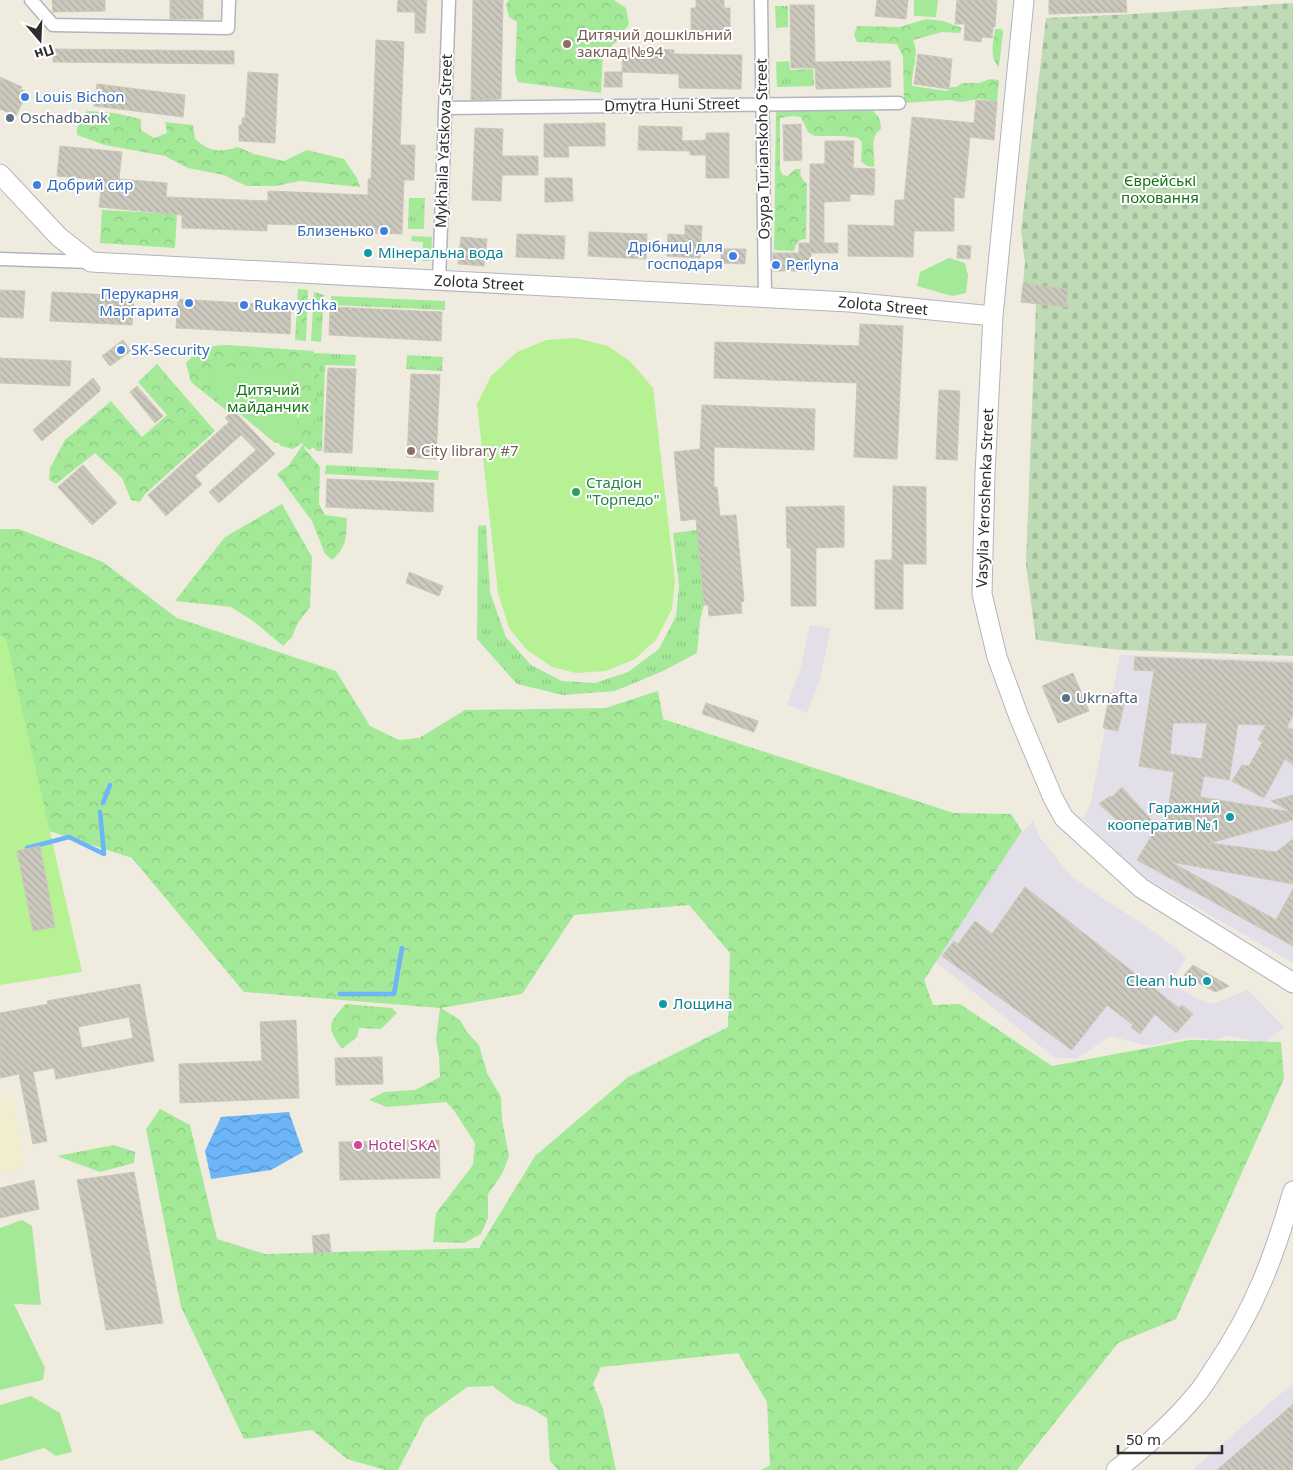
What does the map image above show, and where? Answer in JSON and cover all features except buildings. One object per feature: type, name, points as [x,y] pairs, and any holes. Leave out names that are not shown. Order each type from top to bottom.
[{"type":"main road","name":"Vasylia Yeroshenka Street","points":[[1024,0],[993,316],[984,474],[982,594],[997,656],[1019,717],[1052,798],[1064,818],[1141,888],[1293,983]]},
{"type":"main road","points":[[0,174],[59,237],[91,262]]},
{"type":"main road","name":"Zolota Street","points":[[91,262],[850,302],[993,316]]},
{"type":"main road","points":[[1116,1470],[1150,1444],[1195,1396],[1233,1340],[1264,1278],[1277,1245],[1293,1191]]},
{"type":"street","points":[[31,0],[53,25],[228,28],[229,0]]},
{"type":"street","name":"Mykhaila Yatskova Street","points":[[439,281],[450,0]]},
{"type":"street","name":"Osypa Turianskoho Street","points":[[761,0],[765,298]]},
{"type":"street","name":"Dmytra Huni Street","points":[[445,108],[899,102]]},
{"type":"street","points":[[0,259],[91,262]]},
{"type":"shaded area","points":[[810,625],[831,628],[820,679],[807,713],[787,705],[800,670]]},
{"type":"shaded area","points":[[1120,655],[1293,660],[1293,963],[1139,874],[1083,819],[1090,805]]},
{"type":"shaded area","points":[[1033,820],[1039,836],[1070,875],[1156,933],[1186,958],[1175,976],[1173,985],[1212,1004],[1248,990],[1284,1027],[1264,1043],[1229,1036],[1215,1040],[1190,1037],[1149,1046],[1110,1036],[1078,1058],[1055,1058],[935,961],[987,863],[1025,830]]},
{"type":"shaded area","points":[[12,1096],[25,1168],[0,1173],[0,1098]]},
{"type":"shaded area","points":[[1293,1383],[1293,1470],[1192,1470]]},
{"type":"green space","name":"Дитячий дошкільний заклад №94","points":[[509,0],[614,0],[626,8],[629,24],[620,38],[603,54],[601,93],[518,82],[515,73],[517,22],[509,17],[506,5]]},
{"type":"green space","points":[[914,0],[938,0],[936,17],[914,16]]},
{"type":"green space","name":"Єврейські поховання","points":[[1293,3],[1293,656],[1120,650],[1036,640],[1026,564],[1036,304],[1066,307],[1023,284],[1025,263],[1021,231],[1046,18]]},
{"type":"green space","points":[[775,6],[788,6],[788,27],[776,28]]},
{"type":"green space","points":[[926,19],[943,21],[962,28],[960,33],[942,32],[913,40],[916,51],[912,86],[947,91],[951,87],[956,87],[962,83],[979,83],[990,79],[999,80],[997,102],[979,99],[961,102],[949,100],[904,103],[903,57],[897,44],[857,42],[854,35],[857,26],[900,27]]},
{"type":"green space","points":[[995,29],[1002,29],[1003,32],[999,67],[993,54]]},
{"type":"green space","points":[[789,61],[790,70],[813,69],[814,86],[777,87],[776,62]]},
{"type":"green space","points":[[869,108],[878,117],[881,125],[873,146],[874,167],[867,166],[861,161],[862,142],[858,138],[815,136],[808,132],[801,117],[780,118],[780,170],[783,175],[788,176],[795,169],[801,169],[801,177],[807,184],[806,239],[798,242],[794,251],[774,250],[776,111]]},
{"type":"green space","points":[[87,111],[114,113],[141,119],[141,130],[154,138],[167,133],[165,122],[193,125],[195,139],[205,147],[220,151],[238,147],[254,154],[284,161],[307,150],[344,159],[357,178],[360,187],[300,181],[275,186],[246,186],[224,175],[188,168],[165,156],[105,145],[77,135],[77,128]]},
{"type":"green space","points":[[409,198],[425,198],[424,229],[408,229]]},
{"type":"green space","points":[[102,210],[177,214],[175,248],[100,243]]},
{"type":"green space","points":[[412,236],[432,237],[431,261],[422,261],[423,242],[411,241]]},
{"type":"green space","points":[[949,258],[965,263],[968,276],[966,293],[952,296],[917,286],[920,272]]},
{"type":"green space","points":[[298,289],[308,290],[306,341],[295,340]]},
{"type":"green space","points":[[314,292],[324,295],[321,342],[311,341]]},
{"type":"green space","points":[[331,296],[445,301],[445,310],[331,305]]},
{"type":"green space","name":"Стадіон \"Торпедо\"","points":[[576,338],[608,346],[631,362],[653,388],[675,581],[672,609],[656,640],[635,659],[606,671],[576,673],[552,667],[526,649],[509,628],[498,593],[477,404],[491,376],[517,352],[546,340]]},
{"type":"green space","points":[[226,345],[313,351],[321,363],[318,380],[314,447],[309,450],[303,445],[320,467],[319,504],[325,515],[347,518],[345,542],[341,551],[332,560],[325,554],[312,521],[277,474],[289,465],[303,444],[293,449],[281,446],[275,439],[299,417],[300,405],[295,399],[233,405],[227,411],[191,382],[186,363],[202,347]]},
{"type":"green space","points":[[317,353],[356,355],[355,366],[325,365],[322,451],[317,451],[312,446],[312,355]]},
{"type":"green space","points":[[407,355],[443,357],[442,371],[406,369]]},
{"type":"green space","points":[[157,364],[215,431],[145,494],[140,502],[131,500],[122,478],[95,453],[56,484],[49,480],[50,468],[65,440],[111,401],[142,437],[167,415],[138,382]]},
{"type":"green space","name":"Дитячий майданчик","points":[[211,366],[299,371],[296,443],[275,443],[234,409],[214,396]]},
{"type":"green space","points":[[326,465],[439,471],[438,480],[325,474]]},
{"type":"green space","points":[[282,504],[312,557],[310,607],[297,624],[292,637],[283,646],[253,621],[231,607],[175,601],[225,537]]},
{"type":"green space","points":[[486,525],[490,592],[506,637],[531,665],[562,681],[595,683],[628,672],[659,649],[676,616],[679,586],[673,533],[697,530],[704,605],[700,621],[697,653],[663,671],[615,691],[563,695],[517,684],[477,639],[478,526]]},
{"type":"green space","points":[[0,529],[19,529],[103,562],[177,618],[336,671],[370,726],[399,740],[419,738],[465,710],[605,708],[658,691],[663,719],[954,813],[1011,814],[1022,831],[924,980],[933,1005],[960,1004],[1052,1066],[1190,1040],[1281,1042],[1284,1079],[1176,1319],[1118,1343],[1017,1470],[761,1470],[770,1465],[767,1402],[738,1353],[601,1367],[593,1384],[603,1409],[616,1470],[558,1470],[550,1461],[547,1418],[529,1407],[515,1403],[493,1386],[467,1387],[425,1418],[398,1470],[385,1470],[347,1459],[312,1430],[244,1439],[181,1307],[146,1129],[160,1109],[190,1125],[217,1239],[265,1254],[479,1248],[535,1156],[628,1077],[728,1027],[730,953],[689,905],[574,915],[522,994],[441,1008],[460,1020],[467,1032],[479,1045],[487,1073],[501,1097],[502,1120],[509,1156],[502,1174],[488,1194],[488,1218],[481,1234],[464,1243],[433,1242],[436,1213],[473,1165],[475,1143],[453,1109],[446,1102],[387,1107],[369,1100],[384,1092],[415,1090],[440,1077],[436,1040],[440,1008],[244,992],[132,858],[0,815]]},
{"type":"green space","points":[[0,634],[6,639],[82,972],[0,985]]},
{"type":"green space","points":[[346,1004],[392,1008],[397,1013],[381,1029],[359,1028],[357,1037],[342,1049],[333,1035],[331,1025]]},
{"type":"green space","points":[[114,1145],[135,1152],[134,1163],[100,1172],[57,1156]]},
{"type":"green space","points":[[22,1220],[32,1226],[41,1305],[14,1304],[45,1368],[43,1380],[0,1390],[0,1228]]},
{"type":"green space","points":[[31,1396],[60,1413],[72,1452],[56,1456],[44,1448],[0,1461],[0,1405]]},
{"type":"water","points":[[289,1112],[303,1152],[271,1170],[211,1179],[205,1151],[221,1117]]},
{"type":"waterway","points":[[103,803],[110,785]]},
{"type":"waterway","points":[[27,848],[69,837],[104,854],[100,812]]},
{"type":"waterway","points":[[340,994],[394,994],[402,948]]},
{"type":"place","name":"Дитячий дошкільний заклад №94","points":[[567,44]]},
{"type":"place","name":"Louis Bichon","points":[[25,97]]},
{"type":"place","name":"Oschadbank","points":[[10,118]]},
{"type":"place","name":"Добрий сир","points":[[37,185]]},
{"type":"place","name":"Близенько","points":[[384,231]]},
{"type":"place","name":"Мінеральна вода","points":[[368,253]]},
{"type":"place","name":"Дрібниці для господаря","points":[[733,256]]},
{"type":"place","name":"Perlyna","points":[[776,265]]},
{"type":"place","name":"Перукарня Маргарита","points":[[189,303]]},
{"type":"place","name":"Rukavychka","points":[[244,305]]},
{"type":"place","name":"SK-Security","points":[[121,350]]},
{"type":"place","name":"City library #7","points":[[411,451]]},
{"type":"place","name":"Стадіон \"Торпедо\"","points":[[576,492]]},
{"type":"place","name":"Ukrnafta","points":[[1066,698]]},
{"type":"place","name":"Гаражний кооператив №1","points":[[1230,817]]},
{"type":"place","name":"Clean hub","points":[[1207,981]]},
{"type":"place","name":"Лощина","points":[[663,1004]]},
{"type":"place","name":"Hotel SKA","points":[[358,1145]]}]
